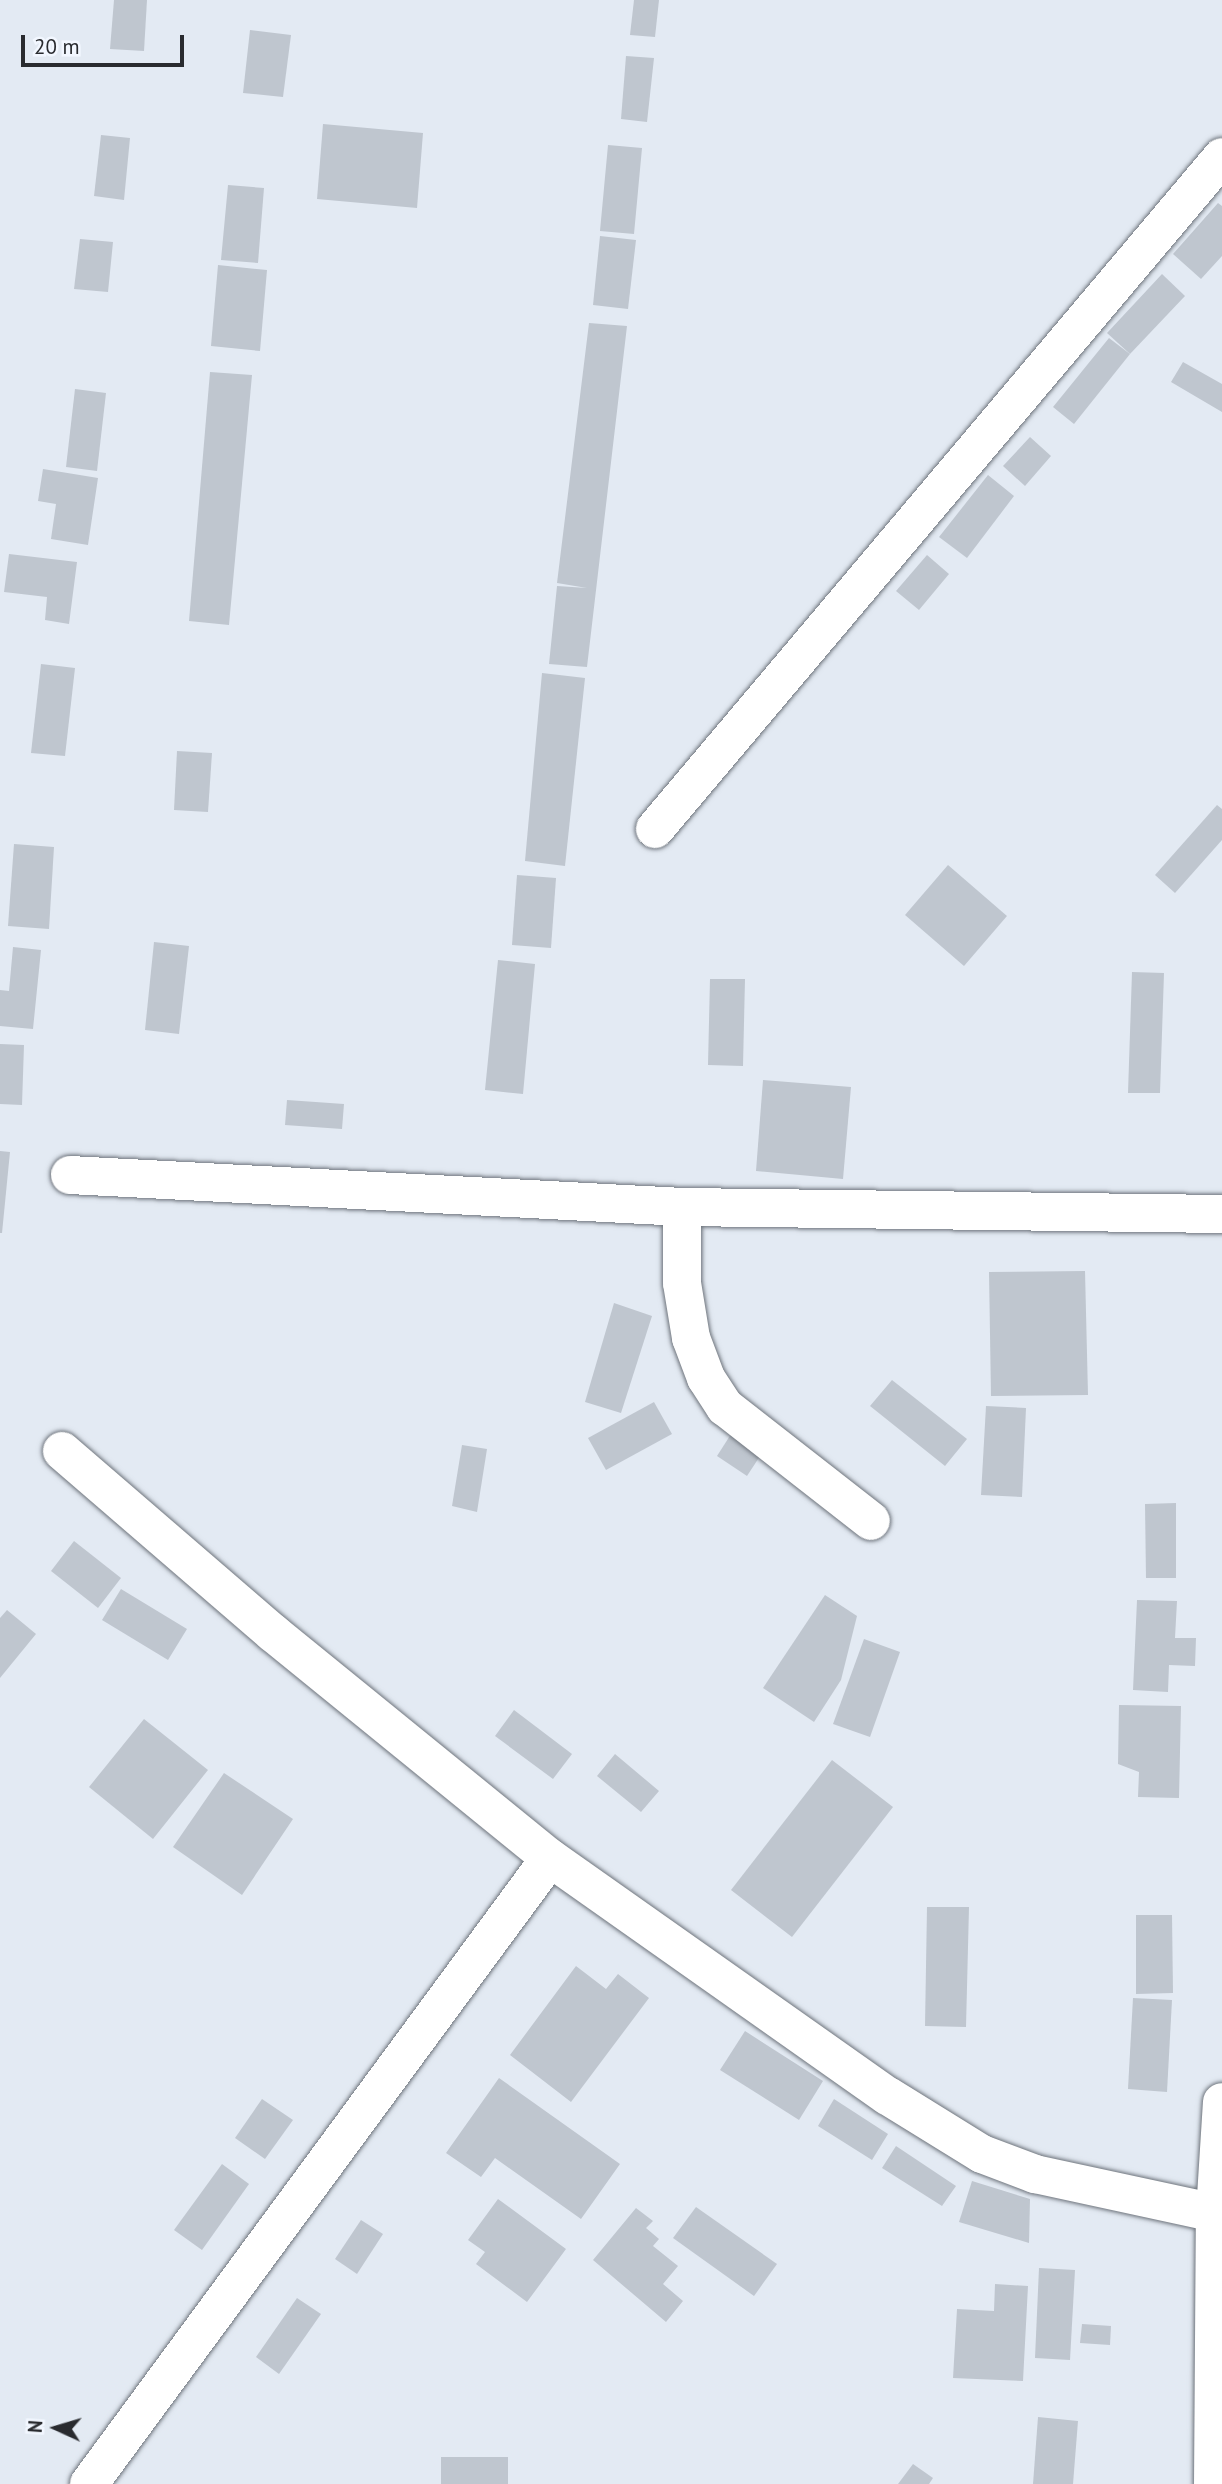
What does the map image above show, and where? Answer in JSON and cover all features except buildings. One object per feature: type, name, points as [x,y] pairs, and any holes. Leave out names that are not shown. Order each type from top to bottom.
[{"type":"street","points":[[655,829],[1222,157]]},
{"type":"street","points":[[70,1175],[682,1207],[1222,1214]]},
{"type":"street","points":[[682,1207],[682,1283],[691,1338],[706,1378],[725,1407],[871,1521]]},
{"type":"street","points":[[62,1451],[273,1633],[550,1858],[831,2058],[982,2154],[1035,2174],[1215,2213]]},
{"type":"street","points":[[89,2484],[550,1858]]},
{"type":"street","points":[[1213,2484],[1215,2213],[1222,2102]]}]
